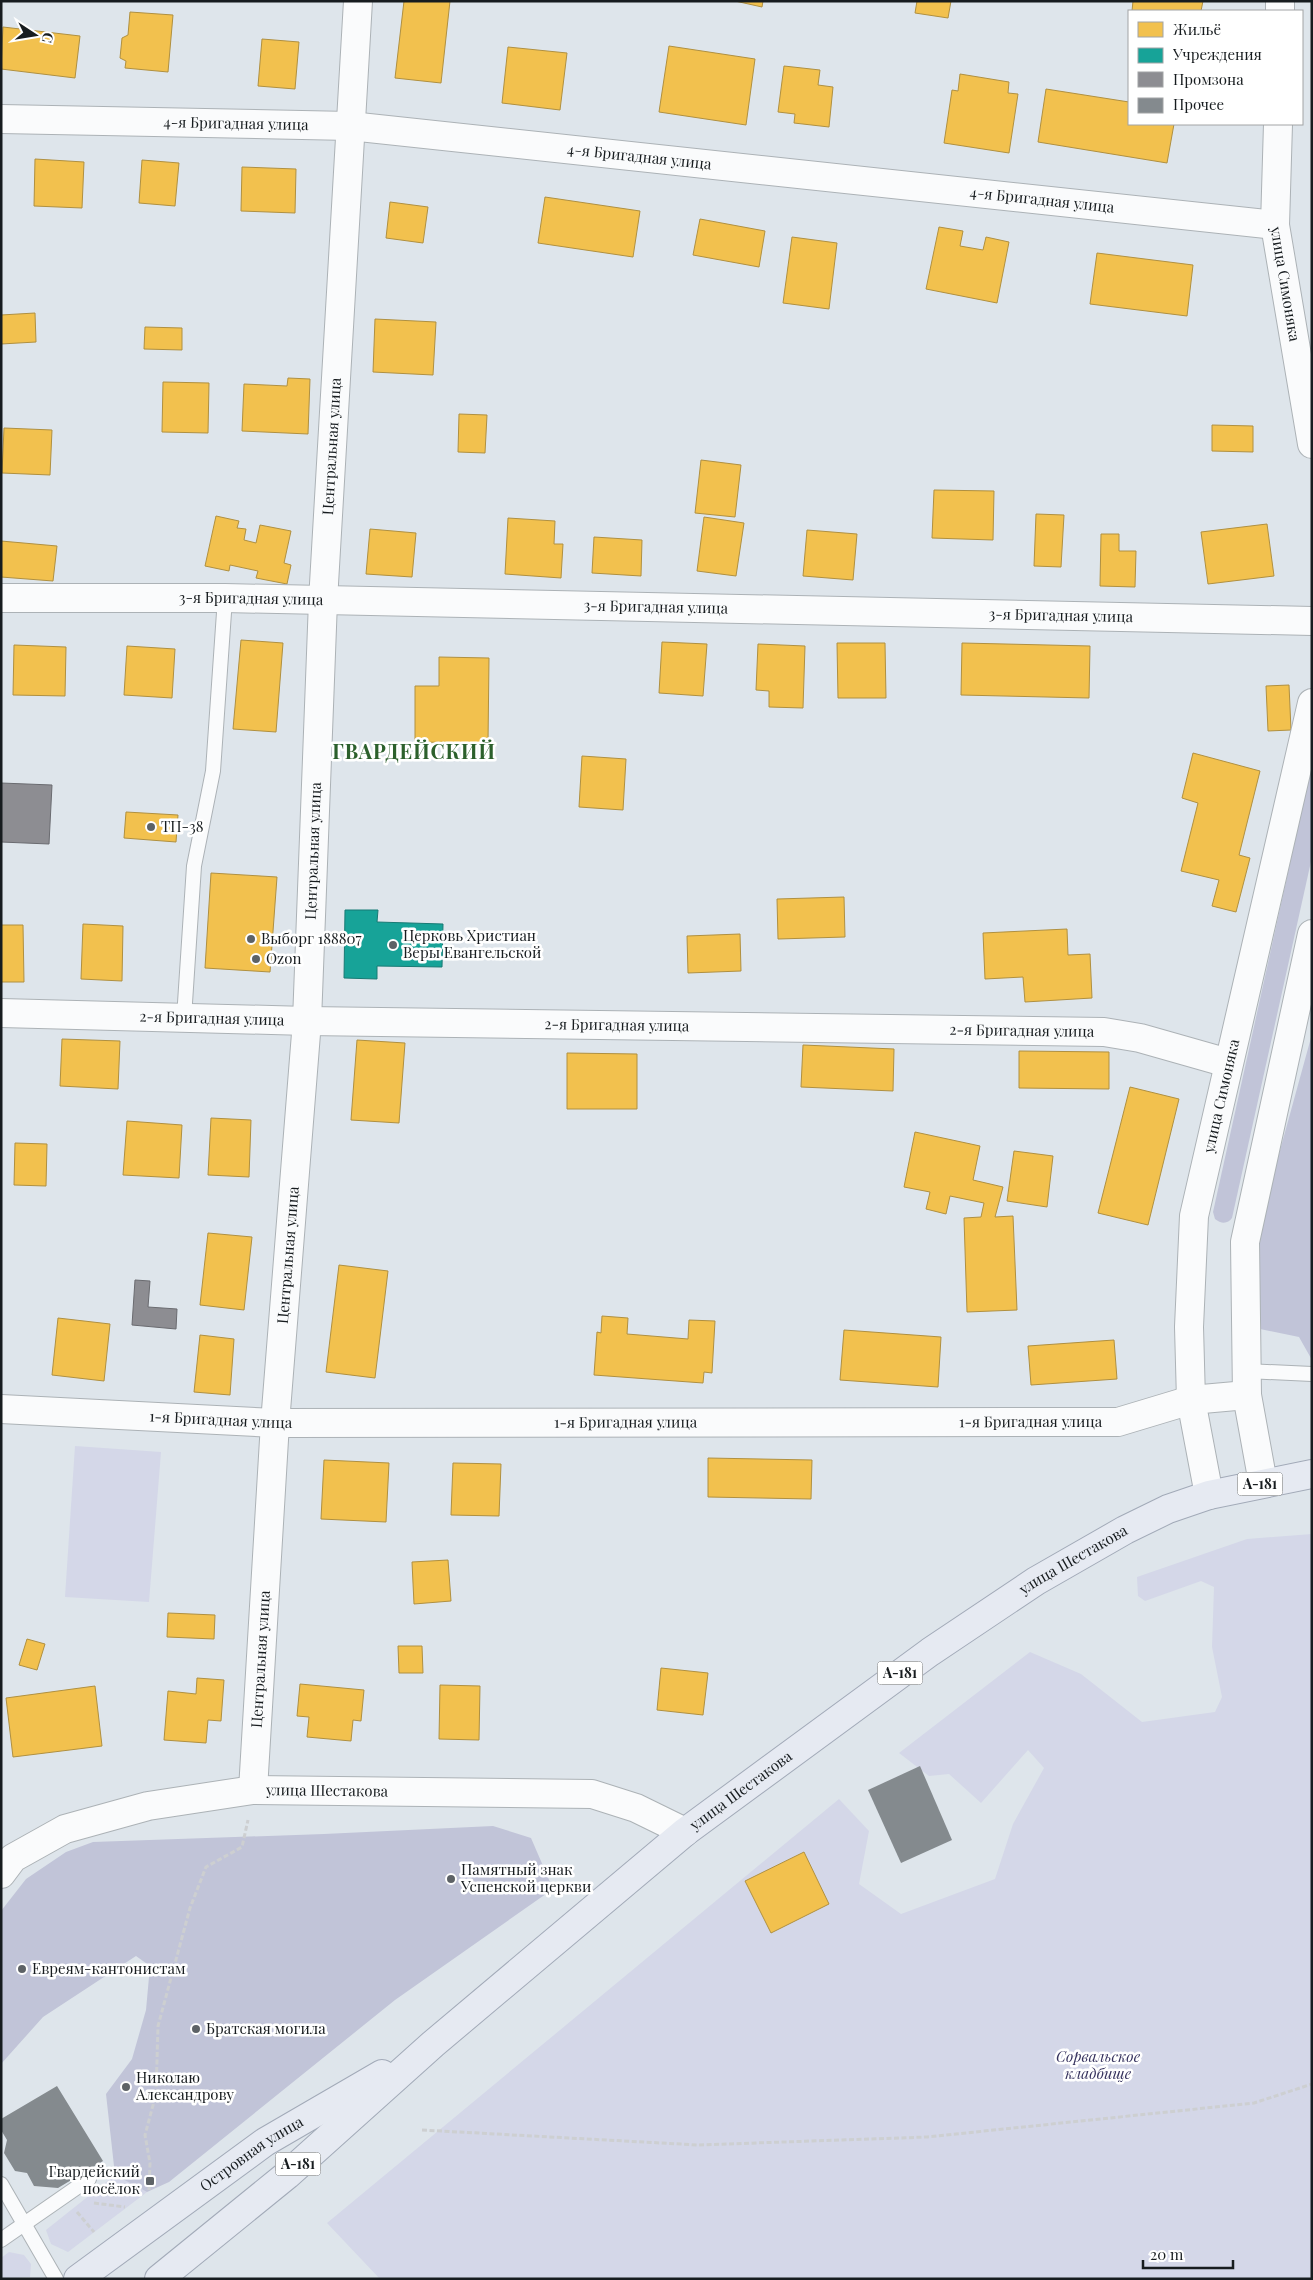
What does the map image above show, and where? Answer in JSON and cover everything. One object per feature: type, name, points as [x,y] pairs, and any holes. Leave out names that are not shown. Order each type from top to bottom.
[{"type":"main road","name":"улица Шестакова","points":[[685,1832],[930,1652],[1036,1581],[1126,1530],[1168,1510],[1209,1494],[1312,1474]]},
{"type":"main road","name":"Островная улица","points":[[159,2279],[286,2175],[432,2044],[685,1832]]},
{"type":"main road","name":"Островная улица","points":[[78,2279],[265,2142],[432,2044]]},
{"type":"street","name":"Центральная улица","points":[[253,1790],[275,1423],[308,1021],[323,601],[358,1]]},
{"type":"street","name":"4-я Бригадная улица","points":[[1,119],[350,126],[1275,225]]},
{"type":"street","name":"улица Симоняка","points":[[1278,125],[1275,225],[1312,444]]},
{"type":"street","name":"3-я Бригадная улица","points":[[1,598],[225,598],[1312,621]]},
{"type":"street","name":"улица Симоняка","points":[[1209,1494],[1191,1400],[1189,1327],[1194,1216],[1312,703]]},
{"type":"street","points":[[1263,1483],[1247,1383],[1245,1242],[1312,934]]},
{"type":"street","name":"2-я Бригадная улица","points":[[1,1013],[308,1021],[1104,1032],[1140,1038],[1228,1063]]},
{"type":"street","name":"1-я Бригадная улица","points":[[1,1409],[275,1423],[1118,1422],[1247,1383]]},
{"type":"street","name":"улица Шестакова","points":[[5,1859],[65,1829],[148,1806],[253,1790],[592,1794],[636,1808],[685,1832]]},
{"type":"lane","points":[[184,1018],[194,866],[213,771],[225,598]]},
{"type":"lane","points":[[1247,1383],[1312,1374]]},
{"type":"lane","points":[[1,2240],[89,2180]]},
{"type":"lane","points":[[1,2184],[56,2279]]},
{"type":"path","points":[[149,2197],[150,2163],[144,2135],[156,2094],[158,2026],[199,1883],[206,1867],[242,1847],[253,1790]]},
{"type":"path","points":[[422,2130],[698,2145],[927,2137],[1254,2103],[1312,2084]]},
{"type":"path","points":[[64,2197],[112,2207],[128,2207]]},
{"type":"path","points":[[64,2197],[94,2232],[99,2234]]},
{"type":"green space","points":[[75,1446],[161,1452],[149,1602],[65,1597]]},
{"type":"green space","name":"Сорвальское кладбище","points":[[1312,1534],[1312,2279],[380,2279],[327,2223],[839,1799],[869,1831],[859,1884],[901,1914],[995,1879],[1013,1824],[1044,1768],[1028,1750],[981,1803],[949,1774],[929,1776],[899,1753],[1030,1652],[1081,1674],[1142,1722],[1215,1712],[1222,1697],[1212,1647],[1214,1587],[1201,1581],[1145,1601],[1138,1596],[1137,1577],[1247,1539]]},
{"type":"green space","points":[[115,2175],[147,2192],[68,2252],[51,2244],[46,2230]]},
{"type":"green space","points":[[9,2252],[24,2255],[31,2264],[30,2277],[1,2279],[1,2258]]},
{"type":"shaded area","points":[[1312,764],[1312,857],[1232,1218],[1226,1222],[1217,1221],[1213,1212]]},
{"type":"shaded area","points":[[1312,1034],[1312,1360],[1299,1337],[1260,1329],[1254,1245]]},
{"type":"shaded area","points":[[493,1826],[531,1838],[553,1889],[395,2000],[169,2182],[147,2192],[115,2175],[106,2094],[132,2059],[146,2010],[150,1966],[136,1956],[43,2017],[1,2064],[1,1911],[26,1879],[66,1852],[93,1842]]},
{"type":"building: Жильё","points":[[404,1],[450,1],[441,83],[395,78]]},
{"type":"building: Жильё","points":[[735,1],[763,1],[762,7]]},
{"type":"building: Жильё","points":[[917,1],[951,1],[948,18],[915,13]]},
{"type":"building: Жильё","points":[[1133,1],[1203,1],[1201,10],[1132,10]]},
{"type":"building: Жильё","points":[[130,12],[173,15],[168,72],[125,68],[126,61],[120,58],[122,38],[128,35]]},
{"type":"building: Жильё","points":[[3,27],[80,36],[75,78],[1,69]]},
{"type":"building: Жильё","points":[[262,39],[299,42],[295,89],[258,86]]},
{"type":"building: Жильё","points":[[669,46],[755,59],[746,125],[659,112]]},
{"type":"building: Жильё","points":[[508,47],[567,53],[560,110],[502,103]]},
{"type":"building: Жильё","points":[[784,66],[820,70],[818,85],[833,87],[829,127],[794,123],[795,114],[778,112]]},
{"type":"building: Жильё","points":[[960,74],[1009,82],[1008,93],[1018,94],[1009,153],[944,143],[952,90],[958,91]]},
{"type":"building: Жильё","points":[[1046,89],[1128,102],[1128,125],[1174,125],[1167,163],[1038,142]]},
{"type":"building: Жильё","points":[[35,159],[84,162],[82,208],[34,206]]},
{"type":"building: Жильё","points":[[142,160],[179,163],[175,206],[139,203]]},
{"type":"building: Жильё","points":[[242,167],[296,169],[295,213],[241,211]]},
{"type":"building: Жильё","points":[[545,197],[640,211],[633,257],[538,243]]},
{"type":"building: Жильё","points":[[390,202],[428,207],[423,243],[386,238]]},
{"type":"building: Жильё","points":[[700,219],[765,231],[759,267],[693,255]]},
{"type":"building: Жильё","points":[[939,227],[963,231],[960,246],[983,250],[986,237],[1009,242],[997,303],[926,289]]},
{"type":"building: Жильё","points":[[792,237],[837,243],[829,309],[783,303]]},
{"type":"building: Жильё","points":[[1097,253],[1193,265],[1187,316],[1090,304]]},
{"type":"building: Жильё","points":[[35,313],[36,342],[1,344],[1,315]]},
{"type":"building: Жильё","points":[[375,319],[436,322],[433,375],[373,372]]},
{"type":"building: Жильё","points":[[145,327],[182,328],[182,350],[144,349]]},
{"type":"building: Жильё","points":[[288,378],[310,379],[308,434],[242,431],[244,384],[287,386]]},
{"type":"building: Жильё","points":[[163,382],[209,383],[208,433],[162,432]]},
{"type":"building: Жильё","points":[[459,414],[487,415],[485,453],[458,452]]},
{"type":"building: Жильё","points":[[1212,425],[1253,426],[1253,452],[1212,451]]},
{"type":"building: Жильё","points":[[4,428],[52,430],[50,475],[2,473]]},
{"type":"building: Жильё","points":[[701,460],[741,465],[735,517],[695,513]]},
{"type":"building: Жильё","points":[[934,490],[994,491],[993,540],[932,538]]},
{"type":"building: Жильё","points":[[1036,514],[1064,515],[1061,567],[1034,566]]},
{"type":"building: Жильё","points":[[216,516],[239,521],[237,528],[246,529],[244,540],[256,543],[260,525],[291,531],[284,563],[291,565],[287,584],[256,578],[258,571],[230,565],[229,571],[205,566]]},
{"type":"building: Жильё","points":[[704,517],[744,523],[736,576],[697,571]]},
{"type":"building: Жильё","points":[[508,518],[555,521],[554,544],[563,544],[561,578],[505,574]]},
{"type":"building: Жильё","points":[[1267,524],[1274,576],[1208,584],[1201,532]]},
{"type":"building: Жильё","points":[[370,529],[416,533],[412,577],[366,574]]},
{"type":"building: Жильё","points":[[807,530],[857,534],[853,580],[803,576]]},
{"type":"building: Жильё","points":[[1101,534],[1119,534],[1119,551],[1136,551],[1135,587],[1100,586]]},
{"type":"building: Жильё","points":[[594,537],[642,540],[641,576],[592,573]]},
{"type":"building: Жильё","points":[[1,541],[57,546],[53,581],[1,577]]},
{"type":"building: Жильё","points":[[241,640],[283,643],[276,732],[233,729]]},
{"type":"building: Жильё","points":[[662,642],[707,644],[703,696],[659,693]]},
{"type":"building: Жильё","points":[[837,643],[885,643],[886,698],[838,698]]},
{"type":"building: Жильё","points":[[962,643],[1090,646],[1089,698],[961,695]]},
{"type":"building: Жильё","points":[[758,644],[805,646],[803,708],[769,707],[769,691],[756,690]]},
{"type":"building: Жильё","points":[[14,645],[66,647],[65,696],[13,695]]},
{"type":"building: Жильё","points":[[127,646],[175,649],[172,698],[124,695]]},
{"type":"building: Жильё","points":[[439,657],[489,658],[488,743],[415,742],[415,686],[439,686]]},
{"type":"building: Жильё","points":[[1289,685],[1291,730],[1268,731],[1266,686]]},
{"type":"building: Жильё","points":[[1193,753],[1260,771],[1239,855],[1250,858],[1236,912],[1212,906],[1219,880],[1181,871],[1198,803],[1182,798]]},
{"type":"building: Жильё","points":[[582,756],[626,759],[623,810],[579,807]]},
{"type":"building: Жильё","name":"ТП-38","points":[[126,812],[178,815],[176,842],[124,838]]},
{"type":"building: Жильё","points":[[211,873],[277,877],[270,972],[205,968]]},
{"type":"building: Жильё","points":[[844,897],[845,937],[778,939],[777,899]]},
{"type":"building: Жильё","points":[[83,924],[123,926],[122,981],[81,979]]},
{"type":"building: Жильё","points":[[1,925],[23,925],[24,982],[1,982]]},
{"type":"building: Жильё","points":[[1067,929],[1068,955],[1090,954],[1092,998],[1025,1002],[1023,977],[985,979],[983,933]]},
{"type":"building: Жильё","points":[[740,934],[741,971],[688,973],[687,936]]},
{"type":"building: Жильё","points":[[62,1039],[120,1041],[118,1089],[60,1086]]},
{"type":"building: Жильё","points":[[357,1040],[405,1043],[399,1123],[351,1120]]},
{"type":"building: Жильё","points":[[803,1045],[894,1049],[893,1091],[801,1087]]},
{"type":"building: Жильё","points":[[1019,1051],[1109,1052],[1109,1089],[1019,1088]]},
{"type":"building: Жильё","points":[[567,1053],[637,1054],[637,1109],[567,1109]]},
{"type":"building: Жильё","points":[[1130,1087],[1179,1099],[1148,1225],[1098,1213]]},
{"type":"building: Жильё","points":[[211,1118],[251,1120],[249,1177],[208,1175]]},
{"type":"building: Жильё","points":[[127,1121],[182,1125],[179,1178],[123,1175]]},
{"type":"building: Жильё","points":[[915,1132],[980,1146],[973,1180],[1003,1187],[995,1217],[1013,1216],[1017,1310],[967,1312],[964,1218],[981,1217],[984,1203],[950,1196],[946,1214],[926,1209],[930,1192],[904,1187]]},
{"type":"building: Жильё","points":[[15,1143],[47,1144],[46,1186],[14,1185]]},
{"type":"building: Жильё","points":[[1014,1151],[1053,1156],[1047,1207],[1007,1201]]},
{"type":"building: Жильё","points":[[208,1233],[252,1237],[244,1310],[200,1305]]},
{"type":"building: Жильё","points":[[339,1265],[388,1271],[375,1378],[326,1372]]},
{"type":"building: Жильё","points":[[602,1316],[628,1318],[627,1334],[688,1339],[689,1320],[715,1321],[712,1373],[704,1372],[703,1383],[594,1375],[597,1332],[601,1333]]},
{"type":"building: Жильё","points":[[58,1318],[110,1324],[104,1381],[52,1375]]},
{"type":"building: Жильё","points":[[844,1330],[941,1337],[938,1387],[840,1380]]},
{"type":"building: Жильё","points":[[200,1335],[234,1339],[230,1395],[194,1392]]},
{"type":"building: Жильё","points":[[1114,1340],[1117,1379],[1031,1385],[1028,1346]]},
{"type":"building: Жильё","points":[[708,1458],[812,1460],[811,1499],[708,1497]]},
{"type":"building: Жильё","points":[[324,1460],[389,1463],[386,1522],[321,1519]]},
{"type":"building: Жильё","points":[[453,1463],[501,1464],[499,1516],[451,1515]]},
{"type":"building: Жильё","points":[[448,1560],[451,1601],[414,1604],[412,1562]]},
{"type":"building: Жильё","points":[[168,1613],[215,1615],[214,1639],[167,1637]]},
{"type":"building: Жильё","points":[[27,1639],[45,1644],[37,1670],[19,1665]]},
{"type":"building: Жильё","points":[[398,1646],[422,1646],[423,1673],[399,1673]]},
{"type":"building: Жильё","points":[[661,1668],[708,1673],[703,1715],[657,1710]]},
{"type":"building: Жильё","points":[[197,1678],[224,1680],[221,1721],[208,1720],[206,1743],[164,1740],[168,1691],[196,1694]]},
{"type":"building: Жильё","points":[[300,1684],[364,1690],[361,1721],[353,1720],[351,1741],[307,1737],[309,1717],[297,1716]]},
{"type":"building: Жильё","points":[[440,1685],[480,1686],[479,1740],[439,1739]]},
{"type":"building: Жильё","points":[[95,1686],[102,1746],[13,1757],[6,1698]]},
{"type":"building: Жильё","points":[[804,1852],[829,1904],[771,1933],[745,1881]]},
{"type":"building: Учреждения","name":"Церковь Христиан Веры Евангельской","points":[[345,910],[378,910],[377,922],[443,924],[442,967],[377,966],[377,979],[344,978]]},
{"type":"building: Промзона","points":[[1,783],[52,785],[49,844],[1,842]]},
{"type":"building: Промзона","points":[[135,1280],[150,1281],[148,1307],[177,1309],[176,1329],[132,1325]]},
{"type":"building: Прочее","points":[[920,1766],[952,1840],[901,1863],[868,1790]]},
{"type":"building: Прочее","points":[[57,2086],[103,2161],[58,2188],[34,2186],[27,2173],[15,2171],[4,2153],[7,2140],[1,2130],[1,2119]]},
{"type":"place","name":"ТП-38","points":[[151,827]]},
{"type":"place","name":"Выборг 188807","points":[[251,939]]},
{"type":"place","name":"Церковь Христиан Веры Евангельской","points":[[393,945]]},
{"type":"place","name":"Ozon","points":[[256,959]]},
{"type":"place","name":"Памятный знак Успенской церкви","points":[[451,1879]]},
{"type":"place","name":"Евреям-кантонистам","points":[[22,1969]]},
{"type":"place","name":"Братская могила","points":[[196,2029]]},
{"type":"place","name":"Николаю Александрову","points":[[126,2087]]},
{"type":"place","name":"Гвардейский посёлок","points":[[150,2181]]},
{"type":"district","name":"ГВАРДЕЙСКИЙ","points":[[414,752]]}]
